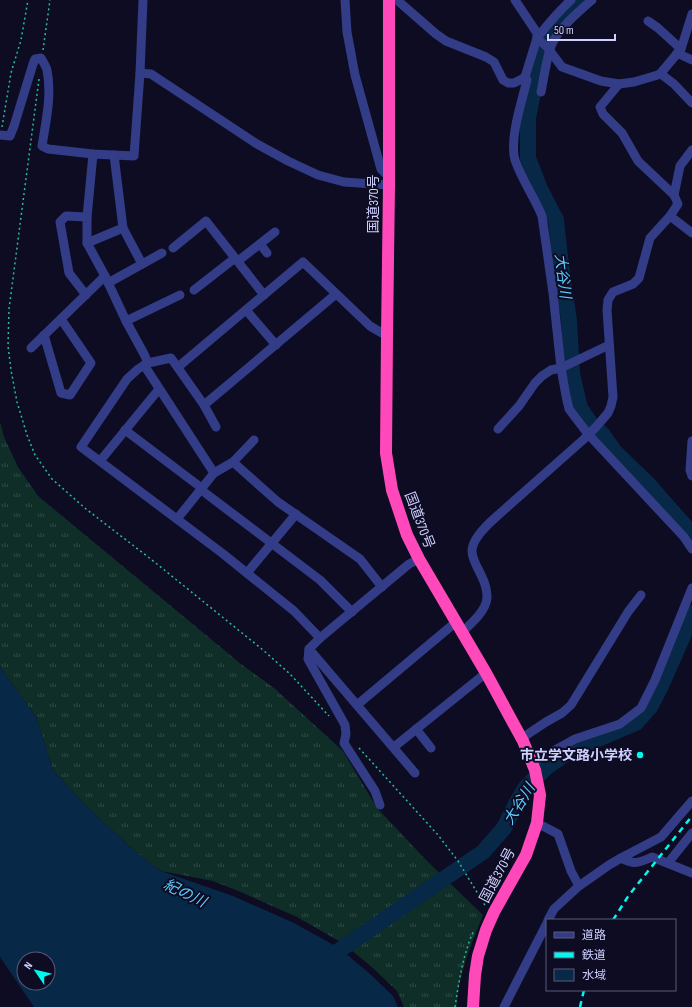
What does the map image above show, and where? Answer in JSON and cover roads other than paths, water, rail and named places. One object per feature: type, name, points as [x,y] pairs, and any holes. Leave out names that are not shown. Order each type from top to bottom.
[{"type":"highway","name":"国道370号","points":[[389,0],[386,453],[392,490],[407,535],[419,559],[486,673],[522,738],[533,767],[540,795],[537,823],[526,855],[494,912],[486,930],[478,956],[473,1007]]},
{"type":"street","points":[[0,135],[10,136],[33,64],[35,59],[41,58],[46,69],[48,94],[42,146],[48,149],[93,154],[134,156],[140,73],[143,0]]},
{"type":"street","points":[[345,0],[347,32],[355,75],[381,169],[389,181]]},
{"type":"street","points":[[397,0],[446,41],[486,57],[494,62],[503,80],[508,83],[514,83],[525,77],[544,44],[549,23],[571,0]]},
{"type":"street","points":[[515,0],[544,44],[562,67],[601,81],[619,84],[634,82],[660,74],[679,51],[692,14]]},
{"type":"street","points":[[544,44],[551,46],[568,21],[592,0]]},
{"type":"street","points":[[648,21],[658,28],[679,51],[692,60]]},
{"type":"street","points":[[542,92],[546,64],[544,44]]},
{"type":"street","points":[[140,73],[151,74],[257,144],[318,175],[344,182],[389,181]]},
{"type":"street","points":[[660,74],[674,84],[692,103]]},
{"type":"street","points":[[525,77],[527,80],[514,139],[515,158],[542,216],[553,293],[561,368],[569,409],[588,434],[684,537],[692,549]]},
{"type":"street","points":[[357,705],[459,627],[476,619],[484,608],[487,598],[483,578],[476,564],[472,551],[474,543],[486,526],[596,427],[608,413],[611,406],[613,397],[607,310],[608,300],[613,292],[633,284],[639,278],[650,238],[670,216],[678,204],[674,194],[638,161],[622,133],[603,114],[600,107],[619,84]]},
{"type":"street","points":[[674,194],[680,166],[692,150]]},
{"type":"street","points":[[93,154],[87,218],[87,243],[144,354],[146,364],[159,389],[214,473]]},
{"type":"street","points":[[114,155],[123,228],[142,264]]},
{"type":"street","points":[[86,295],[68,273],[60,222],[66,216],[87,218]]},
{"type":"street","points":[[670,216],[692,233]]},
{"type":"street","points":[[173,248],[206,221],[264,295]]},
{"type":"street","points":[[87,243],[123,228]]},
{"type":"street","points":[[194,290],[275,232]]},
{"type":"street","points":[[260,244],[268,253]]},
{"type":"street","points":[[31,348],[86,295],[106,280],[162,254]]},
{"type":"street","points":[[178,367],[303,262],[370,326],[387,336]]},
{"type":"street","points":[[204,404],[336,294]]},
{"type":"street","points":[[126,321],[180,295]]},
{"type":"street","points":[[246,310],[276,345]]},
{"type":"street","points":[[44,335],[61,393],[70,395],[91,363],[61,319]]},
{"type":"street","points":[[498,429],[519,406],[538,379],[551,370],[561,368],[609,346]]},
{"type":"street","points":[[216,427],[204,404],[172,358],[146,364],[138,369],[128,379],[81,447],[247,573],[294,611],[320,638]]},
{"type":"street","points":[[100,461],[159,389]]},
{"type":"street","points":[[125,430],[271,544],[320,580],[352,612]]},
{"type":"street","points":[[177,519],[214,473],[233,462],[254,440]]},
{"type":"street","points":[[692,441],[690,470],[692,476]]},
{"type":"street","points":[[233,462],[278,502],[360,559],[382,586]]},
{"type":"street","points":[[247,573],[296,514]]},
{"type":"street","points":[[380,805],[375,792],[344,743],[346,734],[345,725],[308,659],[309,649],[382,586],[409,564],[419,559]]},
{"type":"street","points":[[533,767],[575,739],[620,724],[641,708],[692,588]]},
{"type":"street","points":[[522,738],[562,713],[571,704],[640,595]]},
{"type":"street","points":[[309,649],[416,773]]},
{"type":"street","points":[[394,747],[486,673]]},
{"type":"street","points":[[416,729],[431,748]]},
{"type":"street","points":[[549,919],[554,909],[579,886],[609,865],[662,837],[692,801]]},
{"type":"street","points":[[537,823],[558,834],[571,871],[579,886]]},
{"type":"street","points":[[668,863],[692,833]]},
{"type":"street","points":[[621,858],[628,862],[634,863],[641,862],[652,857],[692,873]]},
{"type":"street","points":[[504,1007],[546,925]]},
{"type":"water","name":"紀の川","points":[[0,667],[36,717],[53,770],[85,805],[139,855],[161,871],[233,896],[294,923],[339,948],[369,973],[393,996],[398,1007],[34,1007],[23,991],[56,991],[56,951],[16,951],[16,981],[0,957]]},
{"type":"waterway","name":"大谷川","points":[[580,6],[552,30],[535,83],[528,118],[528,158],[540,189],[556,220],[569,320],[572,374],[580,408],[591,424],[603,435],[615,452],[649,485],[692,534]]},
{"type":"waterway","name":"大谷川","points":[[328,958],[483,852],[504,828],[526,787],[547,767],[570,751],[636,723],[650,707],[660,688],[692,613]]},
{"type":"railway","points":[[614,919],[629,895],[692,816]]},
{"type":"railway","points":[[580,1007],[584,991]]},
{"type":"place","name":"市立学文路小学校","points":[[640,755]]}]
